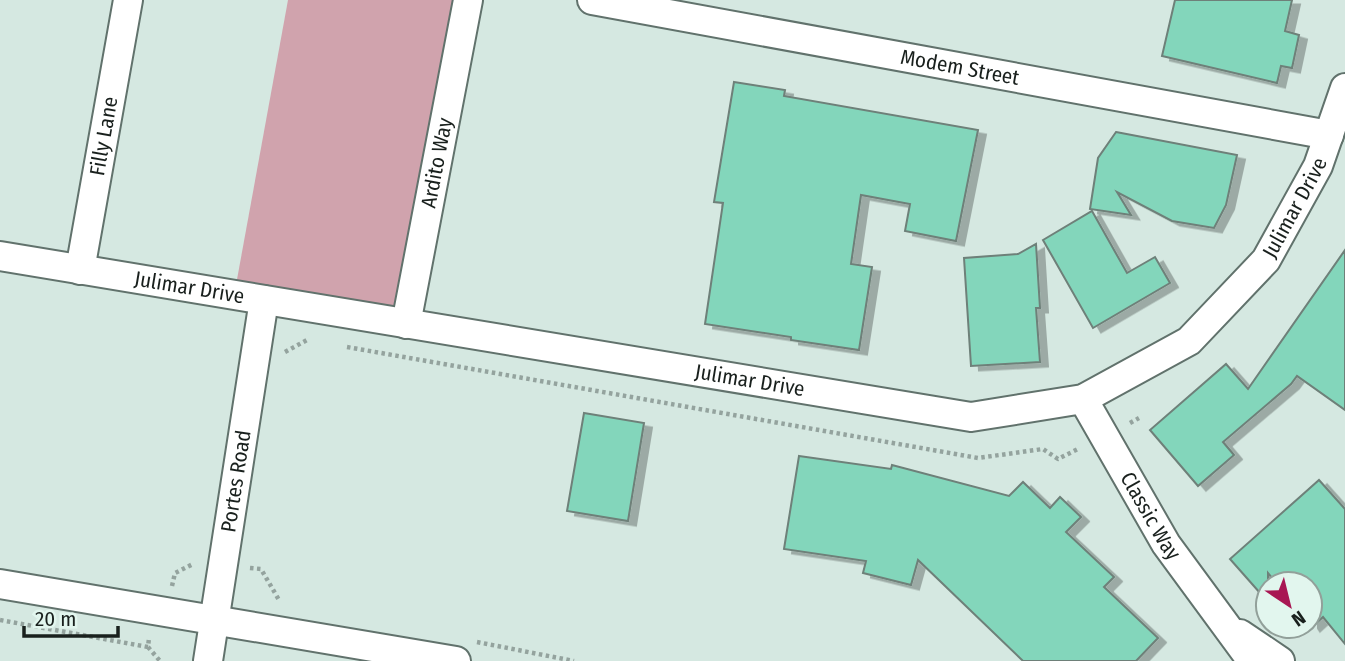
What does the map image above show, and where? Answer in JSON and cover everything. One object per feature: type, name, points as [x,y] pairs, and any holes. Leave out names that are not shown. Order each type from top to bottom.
[{"type":"street","name":"Filly Lane","points":[[80,270],[128,0]]},
{"type":"street","name":"Ardito Way","points":[[406,324],[468,0]]},
{"type":"street","name":"Modem Street","points":[[592,0],[1329,135]]},
{"type":"street","name":"Julimar Drive","points":[[0,256],[971,417],[1083,399],[1189,341],[1266,260],[1318,166],[1345,89]]},
{"type":"street","name":"Portes Road","points":[[208,661],[264,300]]},
{"type":"street","name":"Classic Way","points":[[1083,399],[1166,544],[1229,626],[1252,661]]},
{"type":"street","points":[[0,584],[456,661]]},
{"type":"street","name":"Classic Way","points":[[1229,626],[1280,661]]},
{"type":"path","points":[[148,647],[160,661]]},
{"type":"shaded area","points":[[288,0],[455,0],[398,314],[236,285]]},
{"type":"building","points":[[1175,0],[1292,0],[1285,31],[1299,35],[1292,68],[1281,66],[1277,83],[1162,56]]},
{"type":"building","points":[[734,82],[785,90],[784,96],[978,130],[956,241],[905,231],[910,204],[861,195],[851,264],[872,267],[859,350],[705,324],[723,203],[714,202]]},
{"type":"building","points":[[1116,132],[1237,155],[1226,205],[1214,228],[1172,221],[1117,192],[1131,215],[1090,209],[1098,158]]},
{"type":"building","points":[[1092,211],[1127,273],[1155,257],[1170,283],[1093,328],[1043,240]]},
{"type":"building","points":[[1036,244],[1040,308],[1036,308],[1040,362],[971,366],[964,258],[1018,254]]},
{"type":"building","points":[[1345,250],[1345,410],[1297,376],[1223,442],[1234,455],[1198,486],[1150,430],[1226,364],[1248,389]]},
{"type":"building","points":[[584,413],[644,423],[628,521],[567,511]]},
{"type":"building","points":[[799,456],[891,469],[892,465],[1009,496],[1023,482],[1050,508],[1060,497],[1081,517],[1066,532],[1114,577],[1104,587],[1158,638],[1136,661],[1023,661],[918,560],[911,585],[863,573],[866,561],[784,549]]},
{"type":"building","points":[[1319,480],[1345,509],[1345,644],[1324,618],[1324,570],[1254,570],[1254,586],[1230,559]]}]
